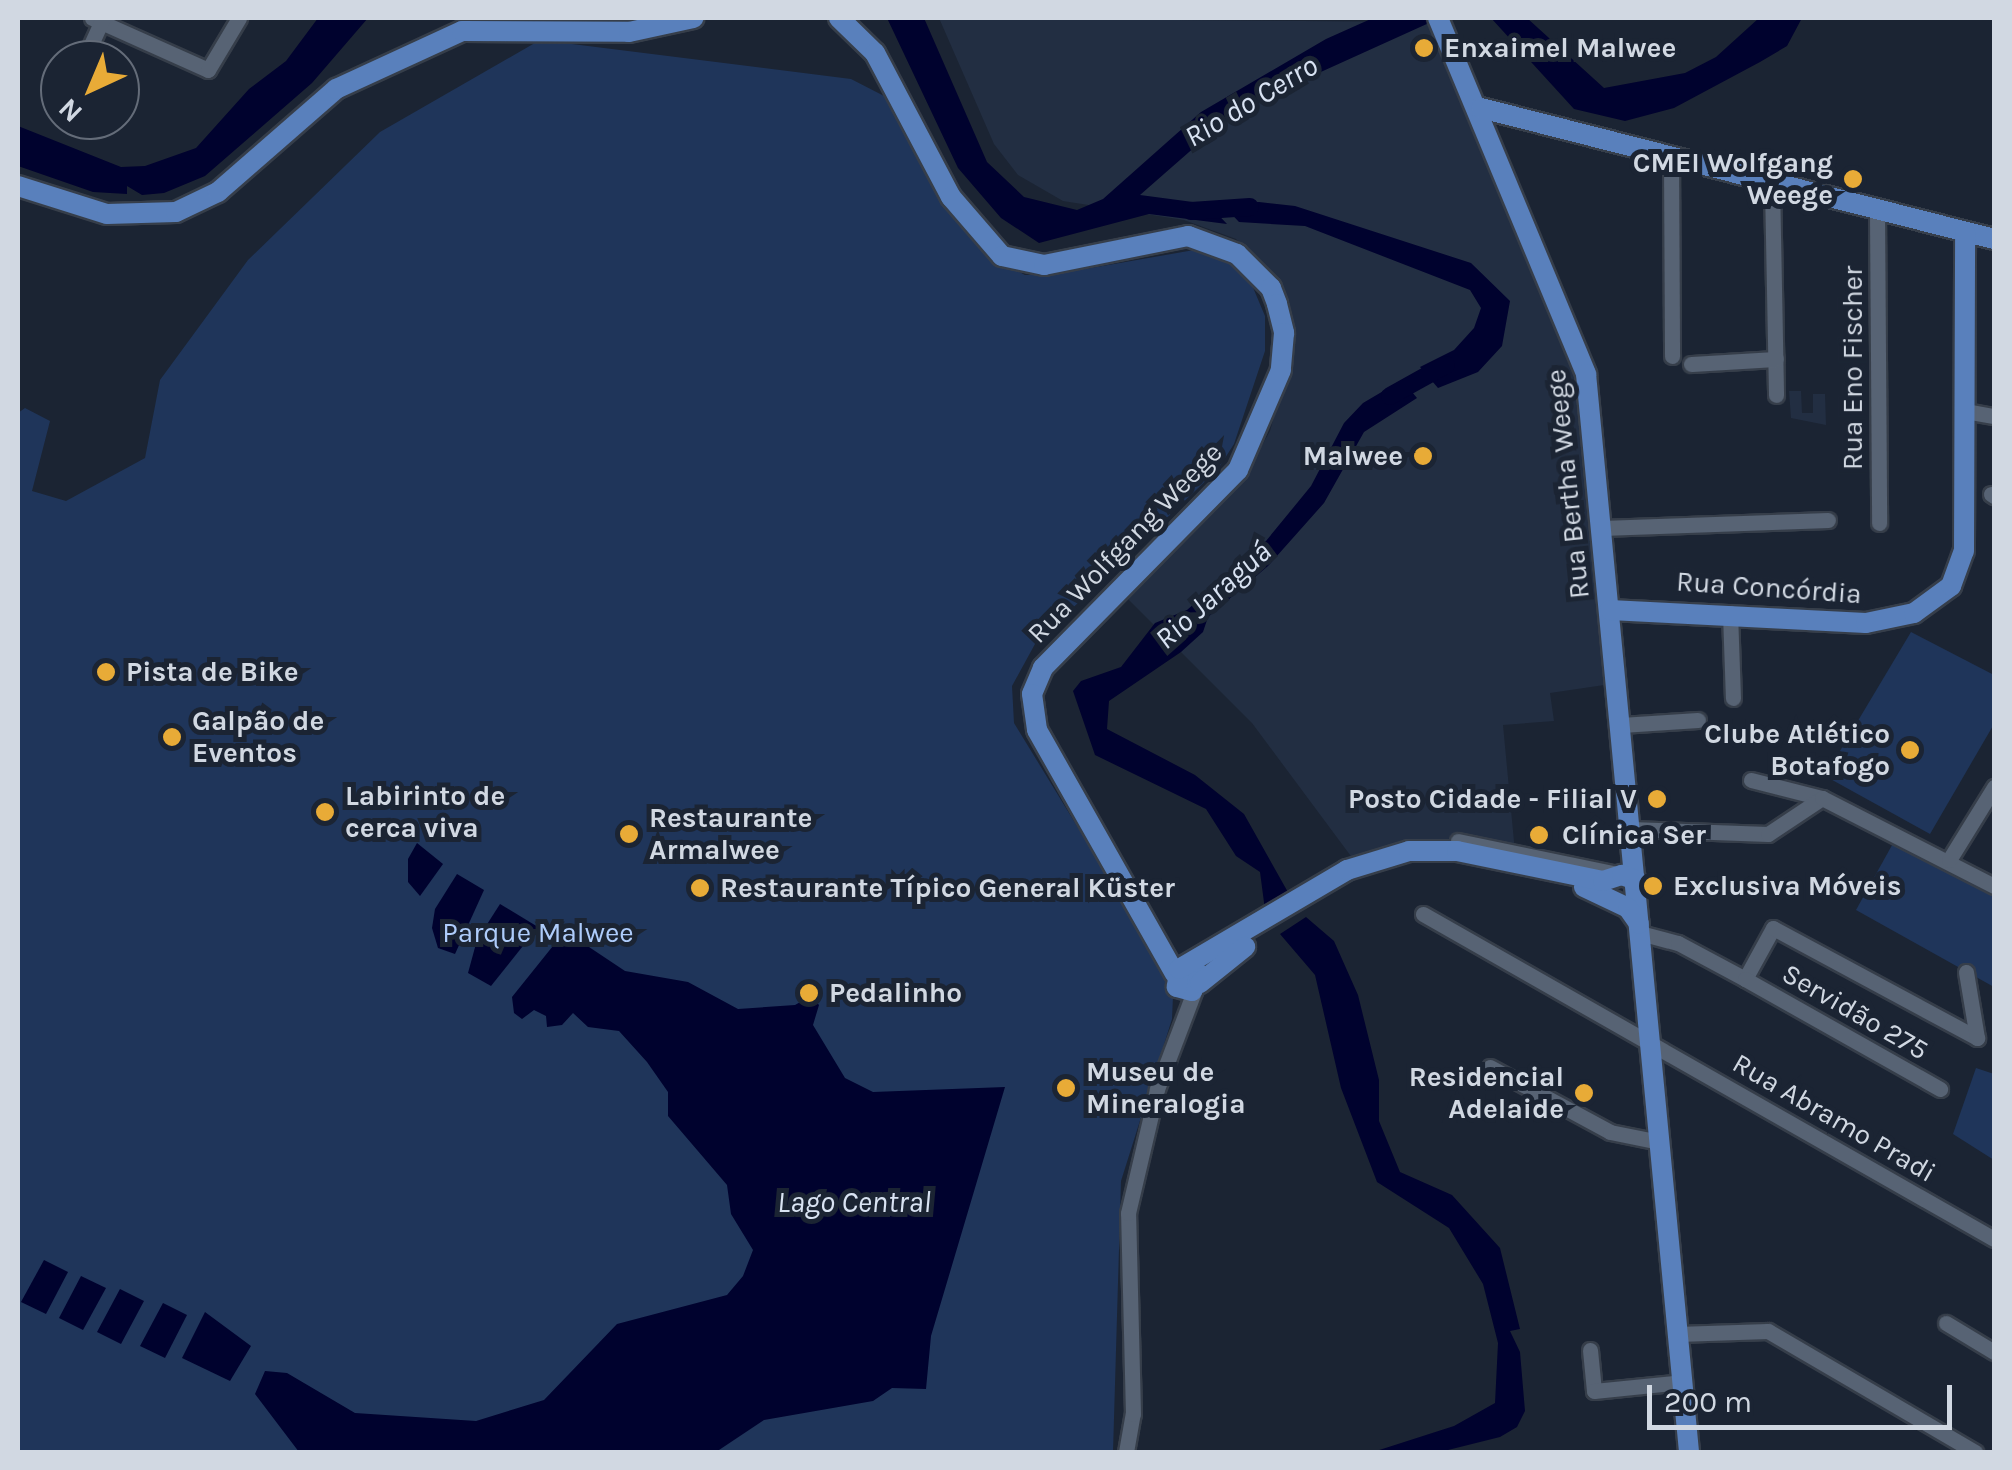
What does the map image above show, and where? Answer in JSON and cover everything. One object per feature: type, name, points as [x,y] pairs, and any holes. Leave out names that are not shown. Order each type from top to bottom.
[{"type":"main road","points":[[18,186],[107,214],[176,212],[218,192],[336,89],[462,31],[629,32],[692,18]]},
{"type":"main road","name":"Rua Wolfgang Weege","points":[[839,18],[882,64],[951,197],[1002,256],[1044,265],[1188,236],[1238,254],[1271,288],[1284,334],[1281,370],[1248,454],[1227,484],[1042,668],[1032,694],[1036,730],[1162,946],[1185,977]]},
{"type":"main road","name":"Rua Bertha Weege","points":[[1444,26],[1582,356],[1632,852],[1623,889],[1640,929],[1690,1452]]},
{"type":"main road","points":[[1481,108],[1877,212],[1994,238]]},
{"type":"main road","points":[[1494,141],[1511,114]]},
{"type":"main road","points":[[1965,233],[1966,410]]},
{"type":"main road","name":"Rua Concórdia","points":[[1610,610],[1730,613],[1856,624],[1924,609],[1950,586],[1964,551],[1966,410]]},
{"type":"main road","points":[[1185,977],[1367,862],[1433,850],[1623,889]]},
{"type":"street","points":[[99,19],[208,70],[239,18]]},
{"type":"street","points":[[1671,156],[1672,356]]},
{"type":"street","points":[[1772,184],[1776,395]]},
{"type":"street","name":"Rua Eno Fischer","points":[[1877,212],[1879,524]]},
{"type":"street","points":[[1691,364],[1776,359]]},
{"type":"street","points":[[1966,410],[1994,416]]},
{"type":"street","points":[[1602,528],[1828,520]]},
{"type":"street","points":[[1730,613],[1733,698]]},
{"type":"street","points":[[1620,725],[1698,720]]},
{"type":"street","points":[[1751,780],[1822,798],[1994,886]]},
{"type":"street","points":[[1949,860],[1994,787]]},
{"type":"street","points":[[1630,828],[1768,834],[1822,798]]},
{"type":"street","points":[[1458,841],[1623,889]]},
{"type":"street","name":"Rua Abramo Pradi","points":[[1423,914],[1994,1239]]},
{"type":"street","points":[[1745,978],[1773,928],[1977,1038],[1966,972]]},
{"type":"street","name":"Servidão 275","points":[[1640,929],[1745,978],[1940,1090]]},
{"type":"street","name":"Rua Wolfgang Weege","points":[[1126,1452],[1133,1414],[1128,1213],[1134,1172],[1184,1010],[1185,977]]},
{"type":"street","points":[[1490,1067],[1610,1132],[1658,1142]]},
{"type":"street","points":[[1946,1324],[1994,1352]]},
{"type":"street","points":[[1676,1334],[1768,1330],[1975,1452]]},
{"type":"street","points":[[1590,1350],[1594,1391],[1682,1382]]},
{"type":"shaded area","name":"Malwee","points":[[939,18],[1428,22],[1584,382],[1611,684],[1550,693],[1554,721],[1503,725],[1515,852],[1356,863],[1252,723],[1123,594],[1242,481],[1270,431],[1286,374],[1288,318],[1275,276],[1236,239],[1184,220],[1063,201],[1018,175],[994,144]]},
{"type":"shaded area","points":[[1789,391],[1801,391],[1802,413],[1813,413],[1813,394],[1825,394],[1826,425],[1791,418]]},
{"type":"green space","name":"Parque Malwee","points":[[540,40],[851,79],[888,98],[999,261],[1025,275],[1051,275],[1194,250],[1218,255],[1249,278],[1265,316],[1265,351],[1234,444],[1218,469],[1035,644],[1012,686],[1014,723],[1165,970],[1173,996],[1172,1019],[1121,1181],[1113,1452],[18,1452],[18,413],[25,408],[50,421],[32,491],[66,501],[145,458],[160,380],[248,260],[380,132]]},
{"type":"green space","name":"Clube Atlético Botafogo","points":[[1911,632],[1994,675],[1994,724],[1930,834],[1825,776]]},
{"type":"green space","points":[[1896,838],[1994,891],[1994,987],[1856,910]]},
{"type":"green space","points":[[1976,1068],[1994,1074],[1994,1160],[1953,1134]]},
{"type":"water","points":[[318,18],[368,18],[312,83],[205,176],[164,193],[142,195],[127,186],[127,194],[93,192],[18,166],[18,126],[40,135],[40,140],[53,140],[121,167],[145,166],[196,148],[249,89],[286,61]]},
{"type":"water","name":"Rio do Cerro","points":[[887,18],[924,18],[987,162],[1024,197],[1077,210],[1103,199],[1201,112],[1326,39],[1373,18],[1440,18],[1237,110],[1140,195],[1208,204],[1227,224],[1149,214],[1039,243],[1001,218],[958,168]]},
{"type":"water","points":[[1491,18],[1527,18],[1604,88],[1685,73],[1716,57],[1759,18],[1802,18],[1787,46],[1760,62],[1674,108],[1625,121],[1574,109]]},
{"type":"water","points":[[1259,202],[1295,206],[1471,263],[1510,301],[1502,346],[1478,372],[1438,388],[1420,367],[1454,350],[1474,328],[1481,308],[1470,290],[1305,226],[1239,222],[1222,204]]},
{"type":"water","points":[[1402,380],[1417,398],[1364,432],[1324,503],[1268,566],[1208,617],[1203,632],[1181,652],[1109,701],[1107,729],[1195,775],[1244,814],[1289,894],[1265,910],[1260,872],[1236,856],[1206,809],[1095,755],[1073,691],[1081,681],[1121,667],[1155,623],[1187,610],[1266,541],[1311,486],[1344,423],[1363,403]]},
{"type":"water","points":[[417,843],[443,864],[420,896],[408,882],[408,859]]},
{"type":"water","points":[[457,874],[484,890],[455,954],[438,948],[432,928],[435,909]]},
{"type":"water","points":[[500,904],[538,927],[491,986],[468,973],[477,940]]},
{"type":"water","points":[[1306,917],[1334,941],[1358,995],[1379,1080],[1379,1121],[1400,1172],[1452,1195],[1500,1248],[1520,1329],[1510,1331],[1520,1352],[1525,1411],[1517,1427],[1500,1437],[1440,1452],[1373,1452],[1454,1426],[1495,1403],[1498,1343],[1483,1284],[1449,1228],[1377,1182],[1341,1088],[1315,975],[1280,934]]},
{"type":"water","name":"Lago Central","points":[[565,931],[625,971],[688,982],[738,1009],[795,1005],[811,996],[819,1005],[813,1025],[845,1078],[873,1092],[1005,1087],[931,1336],[926,1389],[892,1388],[873,1401],[764,1420],[716,1452],[299,1452],[255,1394],[265,1371],[287,1373],[355,1413],[476,1421],[544,1400],[617,1324],[727,1295],[743,1276],[753,1250],[731,1214],[727,1185],[668,1116],[668,1092],[647,1062],[619,1031],[588,1027],[573,1013],[562,1025],[547,1027],[546,1016],[534,1010],[522,1019],[514,1013],[512,997]]},
{"type":"water","points":[[44,1260],[68,1272],[46,1314],[21,1302]]},
{"type":"water","points":[[81,1276],[106,1288],[83,1330],[59,1318]]},
{"type":"water","points":[[120,1289],[144,1301],[121,1344],[97,1332]]},
{"type":"water","points":[[163,1303],[187,1315],[165,1358],[140,1346]]},
{"type":"water","points":[[205,1312],[251,1346],[230,1381],[182,1358]]},
{"type":"waterway","name":"Rio Jaraguá","points":[[1191,211],[1250,207]]},
{"type":"waterway","name":"Rio Jaraguá","points":[[1390,396],[1446,365]]},
{"type":"place","name":"Enxaimel Malwee","points":[[1424,48]]},
{"type":"place","name":"CMEI Wolfgang Weege","points":[[1853,179]]},
{"type":"place","name":"Malwee","points":[[1423,456]]},
{"type":"place","name":"Pista de Bike","points":[[106,672]]},
{"type":"place","name":"Galpão de Eventos","points":[[172,737]]},
{"type":"place","name":"Clube Atlético Botafogo","points":[[1910,750]]},
{"type":"place","name":"Posto Cidade - Filial V","points":[[1657,799]]},
{"type":"place","name":"Labirinto de cerca viva","points":[[325,812]]},
{"type":"place","name":"Restaurante Armalwee","points":[[629,834]]},
{"type":"place","name":"Clínica Ser","points":[[1539,835]]},
{"type":"place","name":"Exclusiva Móveis","points":[[1653,886]]},
{"type":"place","name":"Restaurante Típico General Küster","points":[[700,888]]},
{"type":"place","name":"Pedalinho","points":[[809,993]]},
{"type":"place","name":"Museu de Mineralogia","points":[[1066,1088]]},
{"type":"place","name":"Residencial Adelaide","points":[[1584,1093]]}]
